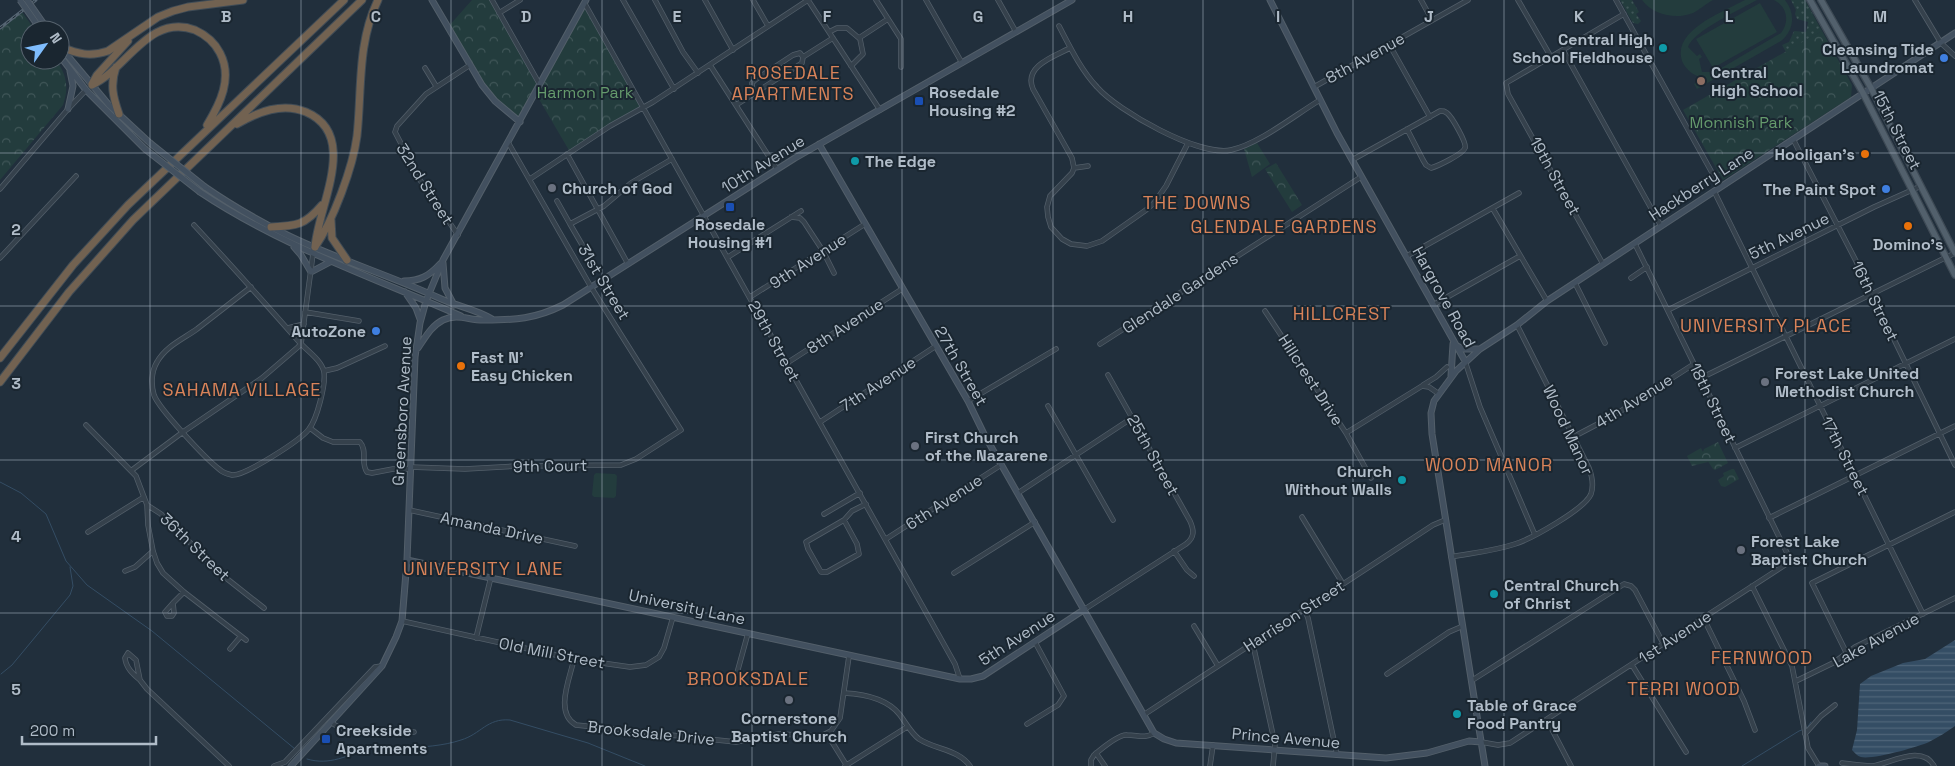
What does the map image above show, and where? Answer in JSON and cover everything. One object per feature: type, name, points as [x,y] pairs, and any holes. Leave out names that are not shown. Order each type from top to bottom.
[{"type":"highway","points":[[70,50],[93,56],[108,51],[158,17],[173,11],[188,7],[243,0]]},
{"type":"highway","points":[[0,358],[56,286],[145,187],[344,0]]},
{"type":"highway","points":[[0,382],[49,317],[112,244],[156,197],[362,0]]},
{"type":"highway","points":[[314,251],[331,216],[353,154],[357,130],[364,41],[367,26],[378,0]]},
{"type":"highway","points":[[89,87],[101,80],[154,33],[170,28],[191,29],[210,39],[222,57],[226,78],[218,104],[203,132]]},
{"type":"highway","points":[[89,87],[135,34]]},
{"type":"highway","points":[[116,66],[112,86],[113,97],[119,114]]},
{"type":"highway","points":[[227,129],[256,114],[279,108],[301,110],[320,120],[330,134],[334,148],[333,170],[316,233],[314,251]]},
{"type":"highway","points":[[272,227],[301,224],[311,218],[324,203]]},
{"type":"highway","points":[[331,216],[332,238],[347,260]]},
{"type":"main road","points":[[20,0],[34,20]]},
{"type":"main road","points":[[28,0],[41,20]]},
{"type":"main road","points":[[432,0],[482,85],[495,101],[520,122]]},
{"type":"main road","name":"10th Avenue","points":[[461,317],[483,321],[517,320],[543,314],[562,305],[777,169],[1072,0]]},
{"type":"main road","name":"Hargrove Road","points":[[1270,0],[1360,177],[1407,256],[1453,342],[1466,361],[1450,378],[1439,394],[1432,407],[1430,424],[1485,766]]},
{"type":"main road","name":"15th Street","points":[[1821,0],[1871,88],[1955,253]]},
{"type":"main road","name":"Greensboro Avenue","points":[[291,766],[382,666],[396,638],[402,621],[407,560],[412,392],[420,323],[426,301],[443,260],[509,144],[585,1]]},
{"type":"main road","name":"15th Street","points":[[1813,1],[1863,93],[1955,275]]},
{"type":"main road","name":"Hackberry Lane","points":[[1466,361],[1547,301],[1955,33]]},
{"type":"main road","points":[[70,60],[89,87],[150,144],[205,187],[330,262],[404,291],[461,317]]},
{"type":"main road","points":[[70,68],[145,149],[200,192],[260,229],[292,244],[347,260],[401,281],[454,305],[484,314],[492,320]]},
{"type":"main road","points":[[68,109],[73,86],[69,70]]},
{"type":"main road","name":"27th Street","points":[[819,144],[968,401],[984,436],[1085,609],[1154,733]]},
{"type":"main road","points":[[292,244],[311,272],[330,262]]},
{"type":"main road","points":[[401,281],[417,281],[431,274],[443,260]]},
{"type":"main road","points":[[443,260],[445,288],[454,305]]},
{"type":"main road","points":[[404,291],[416,308],[420,323]]},
{"type":"main road","points":[[416,351],[431,330],[439,323],[461,317]]},
{"type":"main road","points":[[1453,342],[1463,349],[1480,349]]},
{"type":"main road","points":[[1450,378],[1453,364],[1453,342]]},
{"type":"main road","name":"University Lane","points":[[407,560],[960,679]]},
{"type":"main road","name":"5th Avenue","points":[[960,679],[983,676],[1085,609]]},
{"type":"main road","name":"Prince Avenue","points":[[1154,733],[1176,743],[1386,758],[1427,753],[1459,742],[1481,742]]},
{"type":"main road","points":[[1819,766],[1825,766]]},
{"type":"street","points":[[492,0],[540,86]]},
{"type":"street","points":[[499,13],[520,0]]},
{"type":"street","points":[[623,0],[674,89]]},
{"type":"street","points":[[655,0],[683,52],[698,73]]},
{"type":"street","points":[[704,0],[734,50]]},
{"type":"street","points":[[753,0],[768,26]]},
{"type":"street","points":[[530,179],[567,154],[690,79],[808,0],[880,110]]},
{"type":"street","points":[[876,0],[901,39],[901,67]]},
{"type":"street","points":[[926,0],[962,63]]},
{"type":"street","points":[[998,0],[1016,32]]},
{"type":"street","points":[[1421,0],[1432,20]]},
{"type":"street","name":"8th Avenue","points":[[1314,87],[1468,0]]},
{"type":"street","points":[[1518,0],[1551,57],[1624,14]]},
{"type":"street","points":[[1616,0],[1720,187]]},
{"type":"street","points":[[1915,0],[1940,43],[1955,56]]},
{"type":"street","name":"29th Street","points":[[585,1],[643,108],[886,539],[955,664],[960,679]]},
{"type":"street","points":[[859,38],[888,19]]},
{"type":"street","points":[[1059,26],[1088,77],[1110,100],[1123,110],[1188,143],[1212,150],[1233,149],[1258,138],[1320,100]]},
{"type":"street","points":[[829,32],[837,28],[847,28],[859,38],[863,54],[851,66]]},
{"type":"street","points":[[736,105],[802,63],[803,57],[833,38]]},
{"type":"street","points":[[1389,44],[1430,116]]},
{"type":"street","points":[[1070,48],[1039,65],[1030,78],[1033,88],[1072,158],[1074,168]]},
{"type":"street","points":[[1563,50],[1661,226]]},
{"type":"street","points":[[753,94],[752,83],[755,80],[793,55],[800,53],[803,57]]},
{"type":"street","name":"19th Street","points":[[1551,57],[1510,80],[1506,83],[1506,88],[1603,264]]},
{"type":"street","points":[[425,68],[436,86],[470,65]]},
{"type":"street","points":[[710,65],[777,169]]},
{"type":"street","name":"32nd Street","points":[[436,86],[407,114],[397,126],[395,132],[420,180],[458,234]]},
{"type":"street","points":[[0,190],[68,109],[89,87]]},
{"type":"street","points":[[1351,160],[1430,116],[1440,111],[1449,115],[1466,144],[1465,150],[1431,168],[1426,165],[1407,129]]},
{"type":"street","name":"16th Street","points":[[1793,138],[1955,464]]},
{"type":"street","points":[[1088,166],[1074,168],[1050,196],[1048,207],[1048,217],[1054,232],[1066,242],[1082,246],[1092,245],[1102,240],[1133,220],[1154,202],[1166,186],[1188,143]]},
{"type":"street","name":"31st Street","points":[[509,144],[592,287],[681,430]]},
{"type":"street","points":[[567,154],[628,264]]},
{"type":"street","points":[[570,224],[598,210],[631,183],[672,159]]},
{"type":"street","points":[[0,258],[76,176]]},
{"type":"street","name":"Glendale Gardens","points":[[1100,344],[1360,177]]},
{"type":"street","name":"5th Avenue","points":[[1668,310],[1921,186]]},
{"type":"street","name":"17th Street","points":[[1714,191],[1923,614]]},
{"type":"street","points":[[1407,256],[1520,193]]},
{"type":"street","points":[[557,201],[584,248]]},
{"type":"street","points":[[1493,209],[1547,301]]},
{"type":"street","points":[[728,257],[801,211]]},
{"type":"street","points":[[789,218],[800,218],[804,222],[823,251],[834,273]]},
{"type":"street","name":"9th Avenue","points":[[750,297],[865,224]]},
{"type":"street","points":[[194,225],[321,365],[324,371],[319,409],[310,428],[301,437],[252,469],[237,475],[226,474],[217,468],[160,406],[155,396],[152,380],[156,364],[162,355],[174,344],[251,288]]},
{"type":"street","name":"18th Street","points":[[1635,244],[1789,557],[1788,562]]},
{"type":"street","points":[[0,248],[5,252]]},
{"type":"street","points":[[132,470],[262,378],[301,344],[314,251]]},
{"type":"street","points":[[1701,378],[1955,253]]},
{"type":"street","points":[[1433,305],[1520,256]]},
{"type":"street","points":[[1631,278],[1647,267]]},
{"type":"street","points":[[1576,283],[1605,343]]},
{"type":"street","name":"8th Avenue","points":[[787,363],[902,289]]},
{"type":"street","name":"Hillcrest Drive","points":[[1265,311],[1346,433],[1436,377],[1447,367]]},
{"type":"street","points":[[306,312],[359,321]]},
{"type":"street","points":[[288,328],[304,324]]},
{"type":"street","name":"Wood Manor","points":[[1451,557],[1509,546],[1535,535],[1577,509],[1591,494],[1591,473],[1517,325]]},
{"type":"street","points":[[1735,448],[1955,339]]},
{"type":"street","points":[[324,371],[337,368],[385,346]]},
{"type":"street","name":"7th Avenue","points":[[820,422],[936,346]]},
{"type":"street","points":[[968,401],[1056,349]]},
{"type":"street","points":[[1466,361],[1480,408],[1535,535]]},
{"type":"street","name":"4th Avenue","points":[[1573,436],[1612,416],[1694,364]]},
{"type":"street","name":"25th Street","points":[[1108,375],[1194,531],[1190,541],[1174,552]]},
{"type":"street","points":[[1422,386],[1429,387],[1439,394]]},
{"type":"street","points":[[1048,406],[1077,454],[1112,520]]},
{"type":"street","points":[[1018,492],[1132,418]]},
{"type":"street","points":[[86,425],[132,470],[147,505]]},
{"type":"street","points":[[1769,518],[1955,426]]},
{"type":"street","name":"9th Court","points":[[310,428],[323,438],[333,442],[360,442],[364,449],[364,464],[367,472],[372,473],[410,468],[465,469],[519,466],[621,465],[636,459],[681,430]]},
{"type":"street","points":[[1346,433],[1371,478]]},
{"type":"street","name":"6th Avenue","points":[[886,539],[1001,465]]},
{"type":"street","points":[[824,514],[860,493]]},
{"type":"street","points":[[88,532],[144,497]]},
{"type":"street","points":[[844,520],[857,544],[859,554],[827,572],[821,572],[808,550],[806,542],[844,520],[852,511],[866,504]]},
{"type":"street","name":"36th Street","points":[[147,505],[148,525],[153,551],[157,563],[163,572],[184,592],[246,640]]},
{"type":"street","name":"36th Street","points":[[147,505],[161,514],[226,578],[264,608]]},
{"type":"street","name":"Amanda Drive","points":[[408,510],[575,546]]},
{"type":"street","points":[[1846,652],[1812,583],[1955,512]]},
{"type":"street","points":[[1302,517],[1343,584]]},
{"type":"street","name":"Harrison Street","points":[[1145,714],[1304,609],[1445,520]]},
{"type":"street","points":[[954,573],[1035,522]]},
{"type":"street","points":[[125,571],[136,567],[153,551]]},
{"type":"street","points":[[1085,609],[1174,552],[1194,576]]},
{"type":"street","name":"1st Avenue","points":[[1481,742],[1498,745],[1510,743],[1788,562]]},
{"type":"street","points":[[476,638],[492,577]]},
{"type":"street","points":[[1471,681],[1624,584],[1631,586],[1635,590],[1663,643]]},
{"type":"street","points":[[1752,586],[1790,660],[1808,748],[1819,766]]},
{"type":"street","points":[[174,603],[184,592]]},
{"type":"street","name":"Lake Avenue","points":[[1796,682],[1832,663],[1846,652],[1955,598]]},
{"type":"street","points":[[1304,609],[1308,618],[1337,755]]},
{"type":"street","name":"Old Mill Street","points":[[402,621],[574,659],[625,666],[640,666],[650,663],[662,652],[673,617]]},
{"type":"street","points":[[1703,617],[1744,701],[1755,730]]},
{"type":"street","points":[[1194,626],[1218,666]]},
{"type":"street","points":[[1387,674],[1449,632],[1463,626]]},
{"type":"street","points":[[737,673],[748,633]]},
{"type":"street","points":[[230,649],[241,636]]},
{"type":"street","points":[[1027,724],[1058,705],[1064,696],[1035,642]]},
{"type":"street","points":[[1251,645],[1254,649],[1275,750],[1273,766]]},
{"type":"street","points":[[140,680],[136,660],[128,654],[125,658],[126,663],[147,689],[229,766]]},
{"type":"street","points":[[849,656],[840,718],[827,734],[846,766],[907,726]]},
{"type":"street","name":"Brooksdale Drive","points":[[574,659],[564,708],[568,718],[576,725],[736,742],[779,734],[816,736],[827,734]]},
{"type":"street","points":[[1632,665],[1686,752]]},
{"type":"street","points":[[274,766],[285,762],[375,666],[382,666]]},
{"type":"street","points":[[844,693],[883,701],[896,710],[907,726],[920,739],[955,753],[970,766]]},
{"type":"street","points":[[1805,734],[1821,716],[1835,705]]},
{"type":"street","points":[[1547,720],[1570,766]]},
{"type":"street","points":[[332,723],[337,727],[350,731],[414,732]]},
{"type":"street","name":"Prince Avenue","points":[[1096,753],[1121,736],[1145,737],[1154,733]]},
{"type":"street","points":[[1210,766],[1212,745]]},
{"type":"street","points":[[1091,766],[1091,760],[1096,753],[1105,766]]},
{"type":"street","points":[[1842,763],[1873,766],[1904,757],[1920,755],[1930,759],[1934,766]]},
{"type":"green space","name":"Harmon Park","points":[[472,0],[492,0],[540,85],[585,4],[643,108],[570,152],[536,94],[520,122],[495,101],[448,27]]},
{"type":"green space","points":[[1620,0],[1632,0],[1639,12],[1636,14],[1641,21],[1638,24],[1633,23]]},
{"type":"green space","points":[[1642,0],[1713,0],[1693,13],[1672,16],[1658,13]]},
{"type":"green space","points":[[1745,0],[1757,0],[1708,27],[1688,47],[1697,56],[1700,54],[1702,57],[1699,59],[1702,72],[1718,70],[1781,33],[1786,24],[1786,15],[1782,6],[1774,0],[1785,0],[1789,5],[1792,22],[1789,32],[1781,41],[1697,89],[1694,84],[1702,78],[1690,72],[1682,61],[1681,50],[1685,40],[1702,23]]},
{"type":"green space","points":[[1791,0],[1805,0],[1822,31],[1786,52],[1782,45],[1789,42],[1794,31],[1806,32],[1808,22],[1797,19],[1796,10]]},
{"type":"green space","points":[[1760,3],[1777,32],[1713,68],[1696,39]]},
{"type":"green space","points":[[22,12],[28,20],[20,20],[20,70],[62,70],[66,82],[66,93],[63,105],[0,180],[0,29]]},
{"type":"green space","name":"Monnish Park","points":[[1822,31],[1852,85],[1851,97],[1723,180],[1683,110]]},
{"type":"green space","points":[[1257,143],[1270,164],[1252,177],[1244,149]]},
{"type":"green space","points":[[1276,163],[1302,205],[1292,212],[1265,169]]},
{"type":"green space","points":[[1718,442],[1728,463],[1715,470],[1707,460],[1708,462],[1692,466],[1687,456],[1701,448],[1703,452],[1704,449]]},
{"type":"green space","points":[[1734,469],[1739,479],[1725,487],[1721,486],[1718,480],[1724,476],[1723,473]]},
{"type":"green space","points":[[596,473],[615,474],[617,476],[616,496],[614,498],[594,497],[592,495],[594,475]]},
{"type":"water","points":[[1955,640],[1955,726],[1929,742],[1906,750],[1867,757],[1861,757],[1856,754],[1852,750],[1857,730],[1860,684],[1871,676],[1903,663],[1925,659]]},
{"type":"waterway","points":[[0,482],[21,493],[46,514],[66,561],[87,585],[152,631],[295,749]]},
{"type":"waterway","points":[[1,674],[12,665],[70,595],[73,586],[70,567]]},
{"type":"waterway","points":[[307,759],[315,761],[338,759],[361,751],[382,747],[411,748],[447,744],[468,737],[495,721],[510,720],[588,743],[645,766]]},
{"type":"waterway","points":[[1742,766],[1807,728],[1811,722]]},
{"type":"railway","points":[[0,28],[36,0]]},
{"type":"place","name":"Central High School Fieldhouse","points":[[1663,48]]},
{"type":"place","name":"Cleansing Tide Laundromat","points":[[1944,58]]},
{"type":"place","name":"Central High School","points":[[1701,81]]},
{"type":"place","name":"Rosedale Housing #2","points":[[919,101]]},
{"type":"place","name":"Hooligan's","points":[[1865,154]]},
{"type":"place","name":"The Edge","points":[[855,161]]},
{"type":"place","name":"Church of God","points":[[552,188]]},
{"type":"place","name":"The Paint Spot","points":[[1886,189]]},
{"type":"place","name":"Rosedale Housing #1","points":[[730,207]]},
{"type":"place","name":"Domino's","points":[[1908,226]]},
{"type":"place","name":"AutoZone","points":[[376,331]]},
{"type":"place","name":"Fast N' Easy Chicken","points":[[461,366]]},
{"type":"place","name":"Forest Lake United Methodist Church","points":[[1765,382]]},
{"type":"place","name":"First Church of the Nazarene","points":[[915,446]]},
{"type":"place","name":"Church Without Walls","points":[[1402,480]]},
{"type":"place","name":"Forest Lake Baptist Church","points":[[1741,550]]},
{"type":"place","name":"Central Church of Christ","points":[[1494,594]]},
{"type":"place","name":"Cornerstone Baptist Church","points":[[789,700]]},
{"type":"place","name":"Table of Grace Food Pantry","points":[[1457,714]]},
{"type":"place","name":"Creekside Apartments","points":[[326,739]]},
{"type":"district","name":"ROSEDALE APARTMENTS","points":[[793,82]]},
{"type":"district","name":"THE DOWNS","points":[[1197,202]]},
{"type":"district","name":"GLENDALE GARDENS","points":[[1284,226]]},
{"type":"district","name":"HILLCREST","points":[[1342,313]]},
{"type":"district","name":"UNIVERSITY PLACE","points":[[1766,325]]},
{"type":"district","name":"SAHAMA VILLAGE","points":[[242,389]]},
{"type":"district","name":"WOOD MANOR","points":[[1489,464]]},
{"type":"district","name":"UNIVERSITY LANE","points":[[483,568]]},
{"type":"district","name":"FERNWOOD","points":[[1762,657]]},
{"type":"district","name":"BROOKSDALE","points":[[748,678]]},
{"type":"district","name":"TERRI WOOD","points":[[1684,688]]}]
